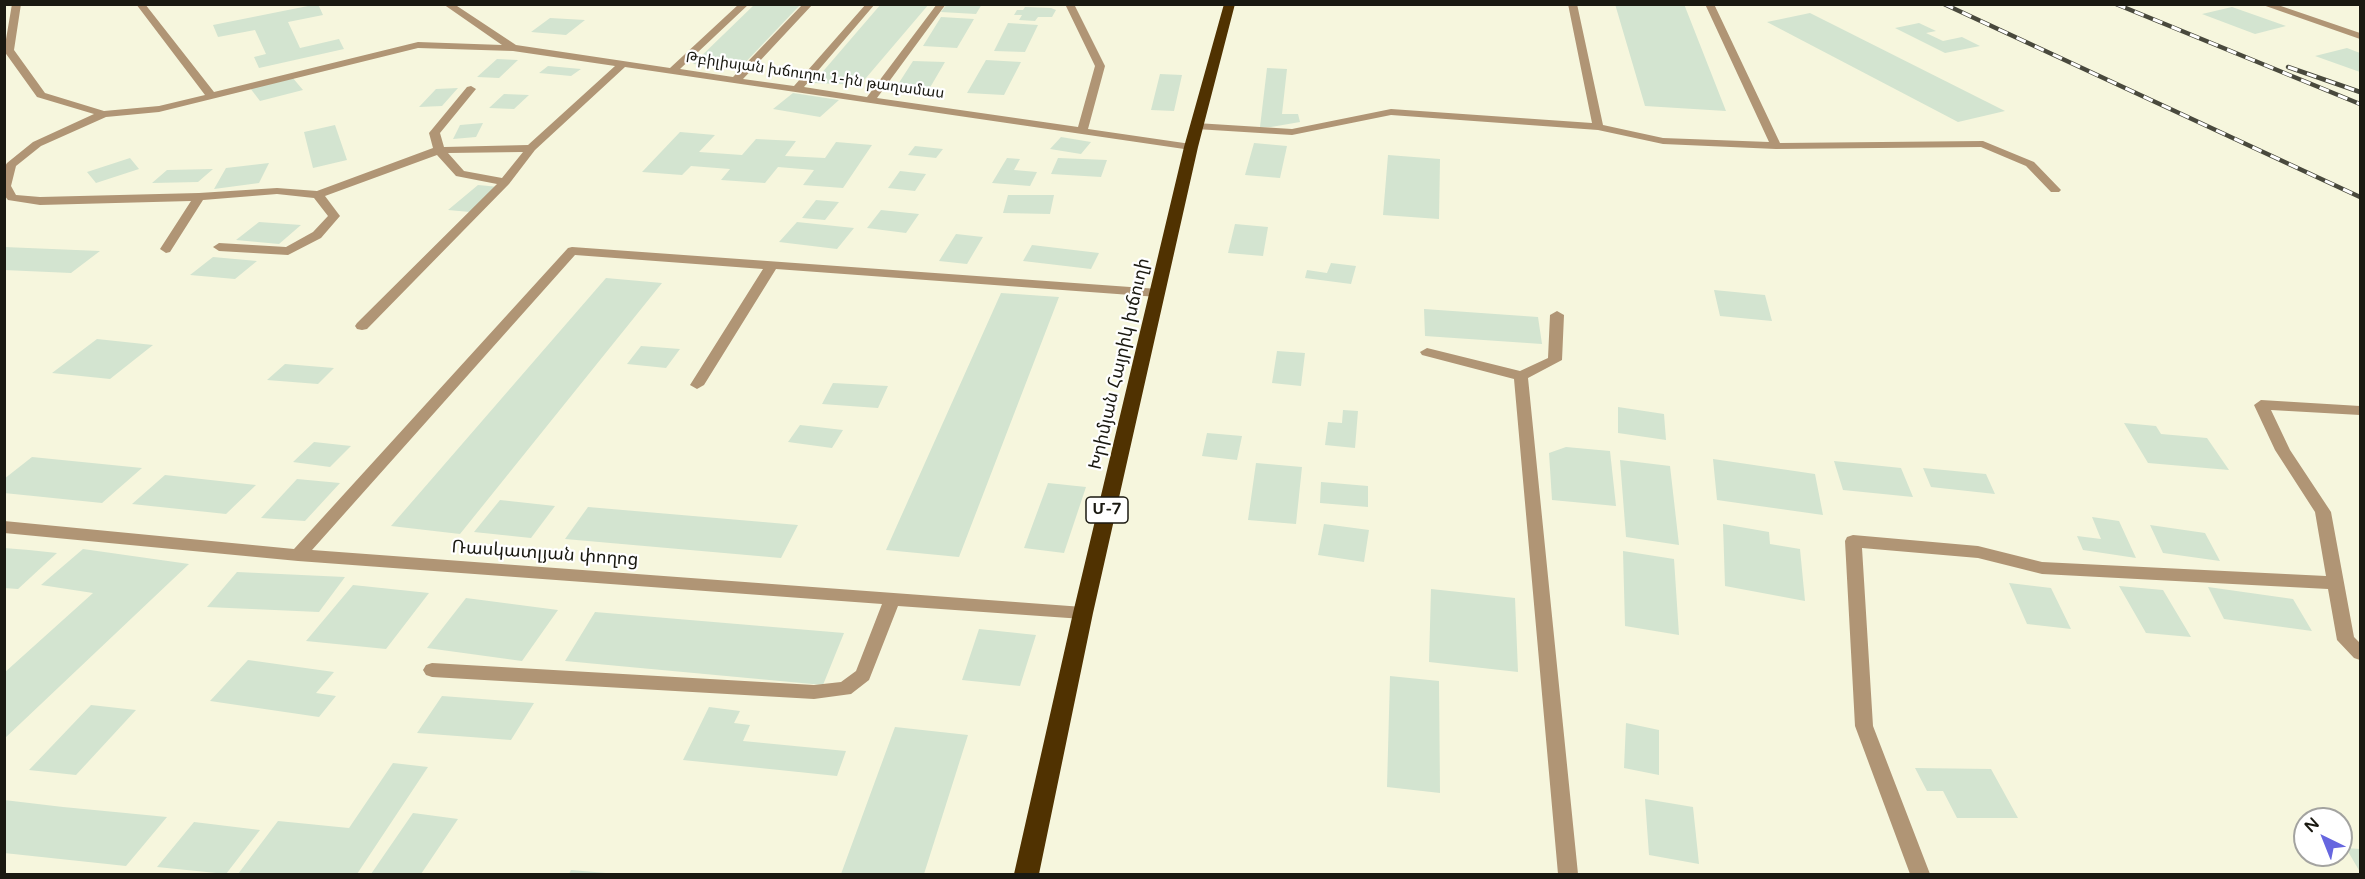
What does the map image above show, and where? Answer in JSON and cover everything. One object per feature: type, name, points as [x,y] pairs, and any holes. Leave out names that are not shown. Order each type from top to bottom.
[{"type":"highway","name":"Խրիմյան Հայրիկ խճուղի","points":[[1026,874],[1083,613],[1191,147],[1230,4]]},
{"type":"street","points":[[17,4],[9,50],[41,95],[104,114]]},
{"type":"street","points":[[140,4],[211,96]]},
{"type":"street","name":"Թբիլիսյան խճուղու 1-ին թաղամաս","points":[[447,4],[513,48],[1191,147]]},
{"type":"street","points":[[674,70],[745,4]]},
{"type":"street","points":[[736,80],[809,4]]},
{"type":"street","points":[[797,89],[871,4]]},
{"type":"street","points":[[870,100],[942,4]]},
{"type":"street","points":[[1069,4],[1100,66],[1082,131]]},
{"type":"street","points":[[1572,4],[1598,127]]},
{"type":"street","points":[[1709,4],[1776,146]]},
{"type":"street","points":[[2264,4],[2361,36]]},
{"type":"street","points":[[2344,31],[2361,27]]},
{"type":"street","points":[[513,48],[418,45],[159,109],[104,114],[37,144],[11,165],[5,186],[12,198],[40,201],[198,197],[277,191],[318,195],[439,150],[531,148]]},
{"type":"street","points":[[362,326],[506,182],[531,148],[624,63]]},
{"type":"street","points":[[471,89],[434,133],[439,150],[460,174],[506,182]]},
{"type":"street","points":[[1196,126],[1292,132],[1391,112],[1598,127],[1663,141],[1776,146],[1983,144],[2030,164],[2055,190]]},
{"type":"street","points":[[219,247],[288,252],[317,235],[334,216],[318,195]]},
{"type":"street","points":[[166,249],[198,197]]},
{"type":"street","points":[[298,555],[572,251],[1158,293]]},
{"type":"street","points":[[697,385],[772,266]]},
{"type":"street","points":[[1427,352],[1521,376],[1555,360],[1557,315]]},
{"type":"street","points":[[1521,376],[1568,874]]},
{"type":"street","points":[[2361,410],[2261,405],[2283,450],[2323,512],[2346,640],[2361,652]]},
{"type":"street","name":"Ռասկատլյան փողոց","points":[[4,527],[298,555],[1083,613]]},
{"type":"street","points":[[1920,874],[1864,726],[1853,541],[1978,552],[2042,568],[2336,583]]},
{"type":"street","points":[[432,670],[814,692],[845,689],[863,675],[892,600]]},
{"type":"building","points":[[318,4],[323,15],[288,22],[300,48],[339,39],[344,49],[259,68],[254,57],[266,54],[255,30],[218,37],[213,25]]},
{"type":"building","points":[[755,4],[801,4],[741,67],[693,64]]},
{"type":"building","points":[[881,4],[929,4],[860,85],[813,83]]},
{"type":"building","points":[[947,4],[982,4],[976,14],[941,12]]},
{"type":"building","points":[[1615,4],[1684,4],[1726,111],[1645,106]]},
{"type":"building","points":[[1025,7],[1056,10],[1052,17],[1038,17],[1035,21],[1019,20],[1022,15],[1014,15],[1017,10],[1023,10]]},
{"type":"building","points":[[2232,7],[2286,26],[2255,34],[2202,14]]},
{"type":"building","points":[[1810,13],[2005,111],[1958,122],[1767,22]]},
{"type":"building","points":[[941,17],[974,19],[957,48],[923,46]]},
{"type":"building","points":[[550,18],[585,20],[566,35],[531,32]]},
{"type":"building","points":[[1008,23],[1038,25],[1025,52],[994,51]]},
{"type":"building","points":[[1919,23],[1936,31],[1926,33],[1943,41],[1962,37],[1980,46],[1945,53],[1895,28]]},
{"type":"building","points":[[2347,48],[2360,53],[2360,72],[2315,56]]},
{"type":"building","points":[[497,59],[518,60],[499,78],[477,77]]},
{"type":"building","points":[[986,60],[1021,62],[1004,95],[967,93]]},
{"type":"building","points":[[913,61],[945,62],[928,91],[895,89]]},
{"type":"building","points":[[548,66],[581,69],[571,76],[539,73]]},
{"type":"building","points":[[1267,68],[1287,69],[1282,114],[1298,114],[1300,122],[1260,127]]},
{"type":"building","points":[[1160,74],[1182,75],[1174,111],[1151,110]]},
{"type":"building","points":[[292,77],[303,90],[260,101],[250,88]]},
{"type":"building","points":[[458,88],[442,106],[419,107],[436,89]]},
{"type":"building","points":[[793,93],[839,100],[820,117],[773,109]]},
{"type":"building","points":[[504,94],[529,95],[514,109],[489,108]]},
{"type":"building","points":[[483,123],[476,137],[453,139],[460,125]]},
{"type":"building","points":[[335,125],[347,160],[313,168],[304,132]]},
{"type":"building","points":[[680,132],[715,135],[699,152],[742,155],[756,139],[796,141],[785,156],[825,158],[836,142],[872,145],[843,188],[803,185],[814,170],[778,167],[765,183],[721,180],[730,169],[691,166],[682,175],[642,172]]},
{"type":"building","points":[[1061,137],[1091,142],[1081,154],[1050,149]]},
{"type":"building","points":[[1254,143],[1287,146],[1280,178],[1245,175]]},
{"type":"building","points":[[915,146],[943,149],[936,158],[908,155]]},
{"type":"building","points":[[1388,155],[1440,159],[1439,219],[1383,215]]},
{"type":"building","points":[[130,158],[139,169],[96,183],[87,172]]},
{"type":"building","points":[[1007,158],[1020,159],[1014,170],[1037,172],[1030,186],[992,183]]},
{"type":"building","points":[[1058,158],[1107,160],[1101,177],[1051,174]]},
{"type":"building","points":[[269,163],[259,183],[214,189],[226,168]]},
{"type":"building","points":[[213,169],[198,182],[152,183],[167,170]]},
{"type":"building","points":[[900,171],[926,174],[915,191],[888,188]]},
{"type":"building","points":[[478,185],[499,187],[470,212],[448,210]]},
{"type":"building","points":[[1008,195],[1054,195],[1050,214],[1003,213]]},
{"type":"building","points":[[816,200],[839,202],[825,220],[802,218]]},
{"type":"building","points":[[881,210],[919,214],[906,233],[867,228]]},
{"type":"building","points":[[259,222],[301,225],[279,244],[236,240]]},
{"type":"building","points":[[797,222],[854,228],[837,249],[779,242]]},
{"type":"building","points":[[1235,224],[1268,227],[1263,256],[1228,253]]},
{"type":"building","points":[[956,234],[983,237],[967,264],[939,261]]},
{"type":"building","points":[[1032,245],[1099,253],[1091,269],[1023,261]]},
{"type":"building","points":[[4,247],[100,251],[71,273],[4,270]]},
{"type":"building","points":[[213,257],[257,261],[235,279],[190,275]]},
{"type":"building","points":[[1331,263],[1356,266],[1351,284],[1305,278],[1307,270],[1327,273]]},
{"type":"building","points":[[606,278],[662,283],[460,534],[391,526]]},
{"type":"building","points":[[1714,290],[1765,295],[1772,321],[1720,316]]},
{"type":"building","points":[[1001,293],[1059,297],[959,557],[886,550]]},
{"type":"building","points":[[1424,309],[1538,317],[1542,344],[1425,336]]},
{"type":"building","points":[[97,339],[153,345],[110,379],[52,373]]},
{"type":"building","points":[[641,346],[680,349],[666,368],[627,364]]},
{"type":"building","points":[[1277,351],[1305,353],[1301,386],[1272,383]]},
{"type":"building","points":[[285,364],[334,368],[318,384],[267,380]]},
{"type":"building","points":[[833,383],[888,386],[878,408],[822,404]]},
{"type":"building","points":[[1618,407],[1664,414],[1666,440],[1618,433]]},
{"type":"building","points":[[1343,410],[1358,411],[1355,448],[1325,445],[1328,422],[1342,423]]},
{"type":"building","points":[[2124,423],[2156,426],[2161,434],[2207,438],[2229,470],[2148,463]]},
{"type":"building","points":[[800,425],[843,430],[832,448],[788,442]]},
{"type":"building","points":[[1207,433],[1242,436],[1237,460],[1202,456]]},
{"type":"building","points":[[314,442],[351,446],[330,467],[293,462]]},
{"type":"building","points":[[1566,447],[1610,451],[1616,506],[1552,500],[1549,453]]},
{"type":"building","points":[[32,457],[142,468],[102,503],[4,493],[4,479]]},
{"type":"building","points":[[1713,459],[1815,474],[1823,515],[1717,500]]},
{"type":"building","points":[[1620,460],[1670,466],[1679,545],[1626,537]]},
{"type":"building","points":[[1834,461],[1901,468],[1913,497],[1843,490]]},
{"type":"building","points":[[1256,463],[1302,467],[1296,524],[1248,520]]},
{"type":"building","points":[[1923,468],[1986,474],[1995,494],[1931,487]]},
{"type":"building","points":[[165,475],[256,485],[226,514],[132,504]]},
{"type":"building","points":[[297,479],[340,483],[305,521],[261,518]]},
{"type":"building","points":[[1321,482],[1368,486],[1368,507],[1320,503]]},
{"type":"building","points":[[1048,483],[1086,487],[1064,553],[1024,548]]},
{"type":"building","points":[[500,500],[555,506],[531,538],[474,532]]},
{"type":"building","points":[[588,507],[798,525],[781,558],[565,539]]},
{"type":"building","points":[[2092,517],[2119,521],[2136,558],[2083,550],[2077,536],[2101,539]]},
{"type":"building","points":[[1324,524],[1369,530],[1364,562],[1318,555]]},
{"type":"building","points":[[1723,524],[1769,532],[1770,544],[1800,549],[1805,601],[1725,586]]},
{"type":"building","points":[[2150,525],[2205,533],[2220,561],[2163,553]]},
{"type":"building","points":[[4,548],[57,553],[18,589],[4,588]]},
{"type":"building","points":[[83,549],[189,564],[4,739],[4,673],[93,593],[41,585]]},
{"type":"building","points":[[1623,551],[1674,559],[1679,635],[1625,626]]},
{"type":"building","points":[[237,572],[345,577],[319,612],[207,607]]},
{"type":"building","points":[[2009,583],[2051,588],[2071,629],[2027,624]]},
{"type":"building","points":[[353,585],[429,593],[386,649],[306,641]]},
{"type":"building","points":[[2119,586],[2163,590],[2191,637],[2146,633]]},
{"type":"building","points":[[2208,587],[2293,599],[2312,631],[2224,619]]},
{"type":"building","points":[[1431,589],[1515,598],[1518,672],[1429,662]]},
{"type":"building","points":[[466,598],[558,610],[522,661],[427,648]]},
{"type":"building","points":[[595,612],[844,633],[823,685],[565,661]]},
{"type":"building","points":[[979,629],[1036,635],[1020,686],[962,680]]},
{"type":"building","points":[[248,660],[334,672],[316,693],[336,696],[319,717],[210,701]]},
{"type":"building","points":[[1390,676],[1439,681],[1440,793],[1387,787]]},
{"type":"building","points":[[442,696],[534,703],[511,740],[417,733]]},
{"type":"building","points":[[91,705],[136,710],[76,775],[29,770]]},
{"type":"building","points":[[709,707],[740,711],[734,723],[750,725],[743,741],[846,751],[837,776],[683,760]]},
{"type":"building","points":[[1626,723],[1659,730],[1659,775],[1624,768]]},
{"type":"building","points":[[895,727],[968,735],[924,874],[841,874]]},
{"type":"building","points":[[393,763],[428,767],[357,874],[238,874],[278,821],[349,828]]},
{"type":"building","points":[[1915,768],[1991,769],[2018,818],[1957,818],[1943,791],[1927,791]]},
{"type":"building","points":[[1645,799],[1693,807],[1699,864],[1649,855]]},
{"type":"building","points":[[4,800],[167,817],[126,866],[4,853]]},
{"type":"building","points":[[413,813],[458,819],[421,874],[371,874]]},
{"type":"building","points":[[194,822],[260,830],[226,874],[157,867]]},
{"type":"building","points":[[2353,848],[2360,849],[2360,872],[2353,860]]},
{"type":"building","points":[[571,870],[606,873],[606,874],[569,874]]},
{"type":"railway","points":[[1944,4],[2360,197]]},
{"type":"railway","points":[[2116,4],[2360,104]]},
{"type":"railway","points":[[2288,67],[2360,92]]}]
